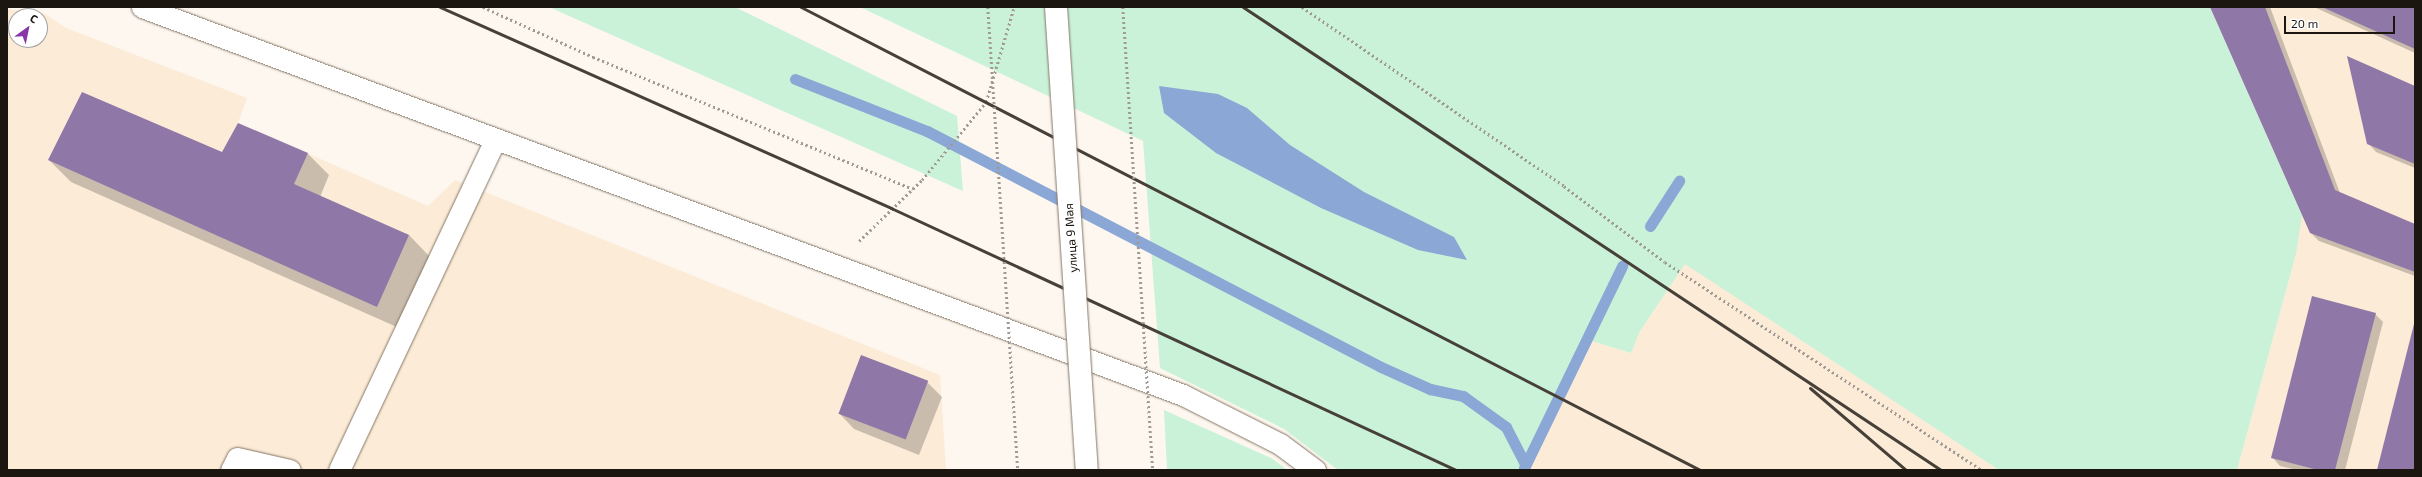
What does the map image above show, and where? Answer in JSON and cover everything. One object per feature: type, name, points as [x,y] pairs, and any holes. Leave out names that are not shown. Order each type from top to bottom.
[{"type":"main road","name":"улица 9 Мая","points":[[1056,7],[1087,470]]},
{"type":"lane","points":[[142,7],[495,140],[1184,395],[1280,444],[1315,470]]},
{"type":"lane","points":[[339,470],[495,140]]},
{"type":"lane","points":[[231,470],[237,458],[290,470]]},
{"type":"path","points":[[483,7],[600,60],[913,189]]},
{"type":"path","points":[[988,7],[1018,470]]},
{"type":"path","points":[[837,267],[883,214],[913,189],[986,102],[1014,7]]},
{"type":"path","points":[[1123,7],[1152,470]]},
{"type":"path","points":[[1302,7],[1564,186],[1665,262],[1982,470]]},
{"type":"shaded area","points":[[2210,7],[2415,7],[2415,470],[2237,470],[2296,254]]},
{"type":"shaded area","points":[[7,9],[8,48],[48,48],[48,16],[66,28],[247,98],[238,123],[428,206],[455,180],[940,375],[946,470],[7,470]]},
{"type":"shaded area","points":[[1685,263],[1999,470],[1523,470],[1588,340],[1631,353],[1640,331]]},
{"type":"green space","points":[[549,7],[735,7],[957,116],[963,191]]},
{"type":"green space","points":[[860,7],[2210,7],[2302,215],[2296,254],[2237,470],[1999,470],[1685,264],[1640,331],[1631,353],[1588,340],[1523,470],[1338,470],[1284,429],[1160,368],[1143,141]]},
{"type":"green space","points":[[1164,410],[1273,459],[1287,470],[1167,470]]},
{"type":"water","points":[[1159,86],[1218,94],[1247,108],[1290,145],[1364,192],[1454,237],[1467,260],[1418,250],[1321,208],[1216,153],[1164,113]]},
{"type":"building","points":[[2210,7],[2265,7],[2335,190],[2415,224],[2415,272],[2310,233]]},
{"type":"building","points":[[2322,7],[2415,7],[2415,49]]},
{"type":"building","points":[[2347,56],[2415,86],[2415,164],[2367,144]]},
{"type":"building","points":[[82,92],[222,152],[238,123],[308,153],[294,184],[409,235],[377,307],[48,160]]},
{"type":"building","points":[[2312,296],[2376,313],[2335,470],[2318,470],[2271,458]]},
{"type":"building","points":[[2414,324],[2415,470],[2377,470]]},
{"type":"building","points":[[861,355],[928,381],[906,440],[838,414]]},
{"type":"waterway","points":[[795,79],[927,131],[1381,367],[1430,389],[1463,396],[1506,427],[1525,464]]},
{"type":"waterway","points":[[1650,226],[1679,181]]},
{"type":"waterway","points":[[1524,468],[1622,266]]},
{"type":"railway","points":[[440,7],[891,208],[1456,470]]},
{"type":"railway","points":[[801,7],[1700,470]]},
{"type":"railway","points":[[1243,7],[1941,470]]},
{"type":"railway","points":[[1810,388],[1906,470]]}]
